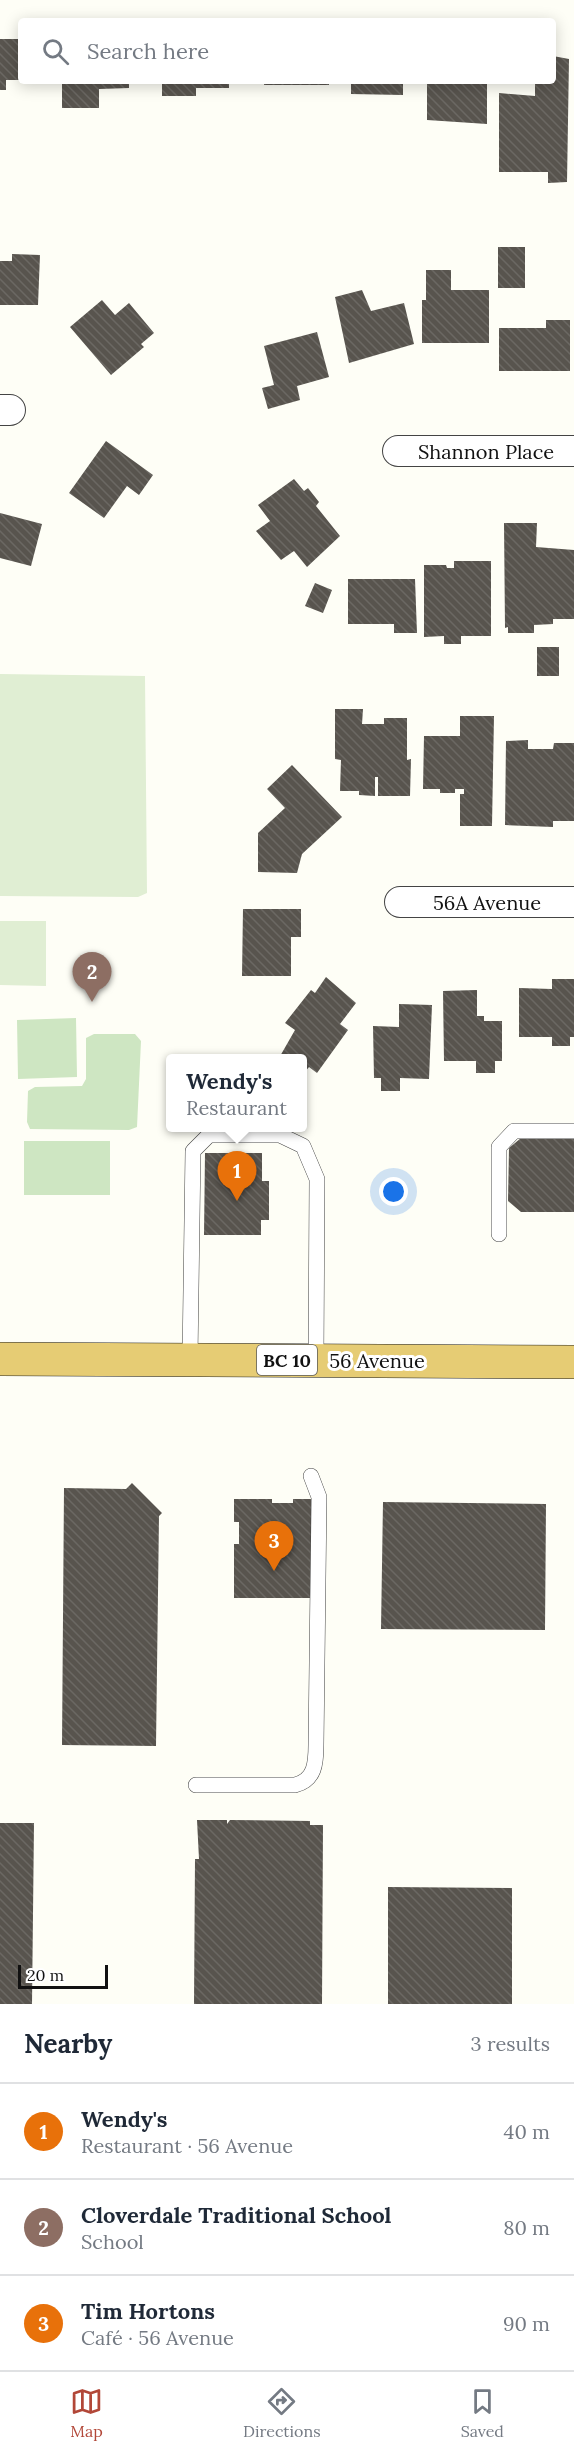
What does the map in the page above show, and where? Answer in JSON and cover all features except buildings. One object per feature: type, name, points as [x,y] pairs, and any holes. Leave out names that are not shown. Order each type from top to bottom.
[{"type":"highway","name":"56 Avenue","points":[[0,1359],[574,1362]]},
{"type":"street","name":"Shannon Place","points":[[398,451],[574,451]]},
{"type":"street","name":"56A Avenue","points":[[400,902],[574,902]]},
{"type":"lane","points":[[499,1234],[499,1147],[514,1131],[574,1131]]},
{"type":"lane","points":[[190,1359],[193,1151],[209,1135],[280,1135],[303,1146],[317,1179],[316,1360]]},
{"type":"lane","points":[[196,1785],[296,1785],[306,1783],[313,1773],[316,1745],[319,1497],[312,1476]]},
{"type":"green space","points":[[0,674],[145,676],[147,893],[138,897],[0,896]]},
{"type":"green space","points":[[0,921],[46,921],[46,986],[0,985]]},
{"type":"green space","points":[[76,1018],[77,1077],[18,1079],[17,1020]]},
{"type":"green space","points":[[94,1034],[135,1034],[141,1041],[137,1127],[129,1130],[30,1129],[27,1122],[28,1091],[35,1087],[82,1086],[86,1079],[86,1038]]},
{"type":"green space","points":[[24,1141],[110,1141],[110,1195],[24,1195]]},
{"type":"place","name":"Cloverdale Traditional School","points":[[92,1002]]},
{"type":"place","name":"Wendy's","points":[[237,1201]]},
{"type":"place","name":"Tim Hortons","points":[[274,1571]]}]
